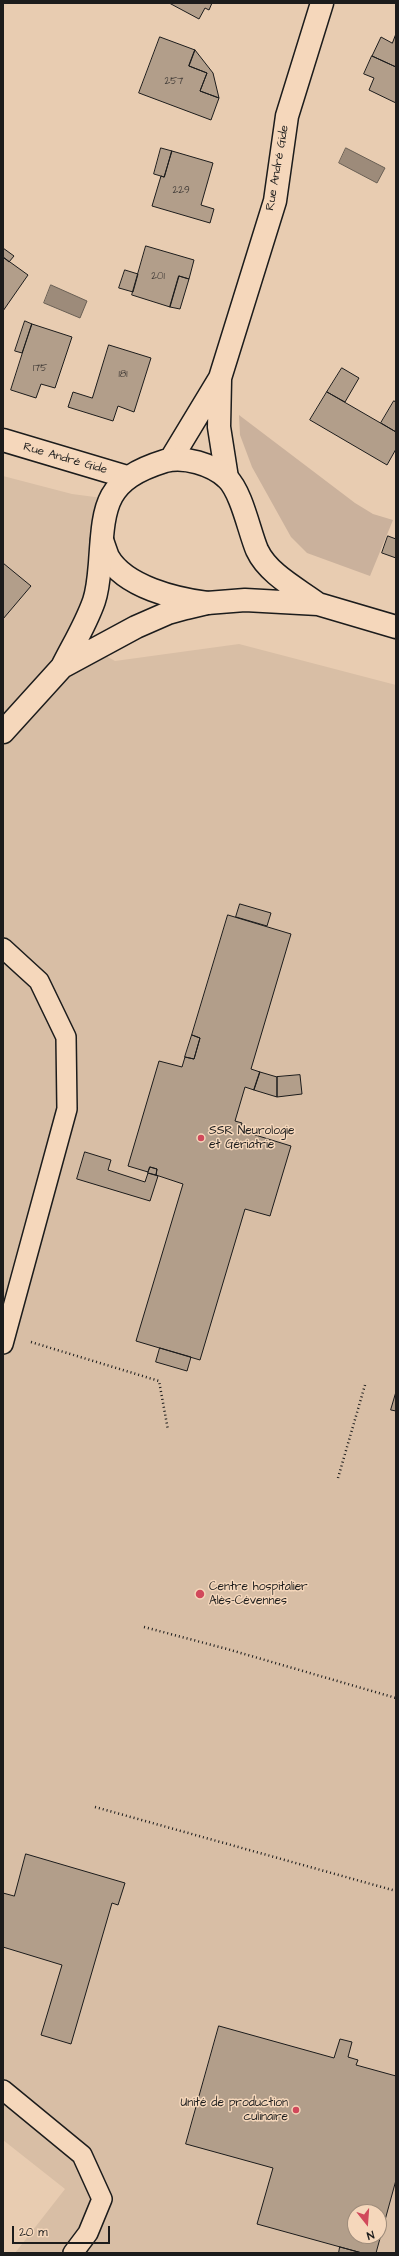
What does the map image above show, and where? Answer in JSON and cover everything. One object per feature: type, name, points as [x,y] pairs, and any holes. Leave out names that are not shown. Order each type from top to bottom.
[{"type":"street","name":"Rue André Gide","points":[[171,459],[220,378],[275,201],[287,116],[322,3]]},
{"type":"street","name":"Rue André Gide","points":[[220,378],[219,427],[227,478],[246,518],[258,551],[273,571],[318,604]]},
{"type":"street","name":"Rue André Gide","points":[[3,440],[128,477]]},
{"type":"street","points":[[3,732],[62,667],[94,600],[102,540],[110,499],[118,486],[128,477],[141,469],[171,459],[191,460],[210,468],[227,478]]},
{"type":"street","points":[[102,540],[109,558],[122,572],[148,589],[181,600],[207,603]]},
{"type":"street","points":[[62,667],[136,627],[168,613],[207,603],[245,600],[318,604],[396,627]]},
{"type":"lane","points":[[3,948],[39,981],[66,1037],[67,1109],[4,1339]]},
{"type":"lane","points":[[3,2090],[82,2155],[102,2198],[88,2233],[73,2253]]},
{"type":"path","points":[[4,1339],[159,1382],[168,1430]]},
{"type":"path","points":[[338,1478],[365,1385]]},
{"type":"path","points":[[144,1628],[235,1651],[396,1698]]},
{"type":"path","points":[[95,1806],[396,1891]]},
{"type":"shaded area","points":[[346,148],[385,168],[377,183],[339,163]]},
{"type":"shaded area","points":[[51,285],[87,301],[80,318],[44,303]]},
{"type":"shaded area","points":[[239,415],[355,503],[373,514],[393,520],[370,576],[307,553],[291,537],[252,467],[240,435]]},
{"type":"shaded area","name":"Centre hospitalier Alès-Cévennes","points":[[3,476],[72,494],[110,499],[81,631],[94,649],[115,661],[239,644],[396,685],[396,2253],[15,2253],[65,2189],[3,2140]]},
{"type":"building","points":[[212,3],[209,10],[205,8],[199,19],[171,4]]},
{"type":"building","points":[[396,34],[396,67],[372,56],[381,37],[392,43]]},
{"type":"building","points":[[160,37],[195,50],[189,66],[207,73],[200,91],[219,98],[211,120],[139,93]]},
{"type":"building","points":[[195,50],[213,73],[219,98],[200,91],[207,73],[189,66]]},
{"type":"building","points":[[372,56],[396,67],[396,103],[369,90],[374,78],[364,74]]},
{"type":"building","points":[[161,148],[172,151],[164,177],[154,174]]},
{"type":"building","points":[[172,151],[213,163],[201,205],[214,209],[210,223],[152,206],[161,176],[164,177]]},
{"type":"building","points":[[146,246],[194,260],[189,279],[179,276],[170,307],[132,295]]},
{"type":"building","points":[[3,248],[14,256],[9,262],[3,257]]},
{"type":"building","points":[[3,257],[28,275],[3,311]]},
{"type":"building","points":[[125,270],[138,274],[133,292],[119,288]]},
{"type":"building","points":[[179,276],[189,279],[180,309],[170,307]]},
{"type":"building","points":[[25,321],[32,324],[22,353],[15,351]]},
{"type":"building","points":[[32,324],[72,337],[55,388],[41,384],[36,398],[11,390]]},
{"type":"building","points":[[109,345],[151,358],[134,412],[118,406],[113,421],[68,407],[73,392],[92,398]]},
{"type":"building","points":[[342,368],[359,378],[345,402],[327,392]]},
{"type":"building","points":[[327,392],[396,432],[396,449],[387,465],[310,420]]},
{"type":"building","points":[[394,401],[396,402],[396,432],[381,423]]},
{"type":"building","points":[[388,536],[396,539],[396,558],[382,553]]},
{"type":"building","points":[[3,563],[31,586],[3,619]]},
{"type":"building","points":[[240,904],[271,913],[267,926],[236,917]]},
{"type":"building","name":"SSR Neurologie et Gériatrie","points":[[228,915],[291,934],[251,1069],[260,1072],[254,1090],[245,1087],[235,1121],[242,1123],[239,1130],[291,1146],[270,1216],[245,1209],[200,1360],[136,1341],[183,1184],[156,1175],[157,1169],[150,1167],[148,1172],[128,1166],[159,1061],[182,1067],[185,1057],[194,1059],[200,1038],[192,1035]]},
{"type":"building","points":[[192,1035],[200,1038],[194,1059],[185,1057]]},
{"type":"building","points":[[260,1072],[277,1077],[277,1097],[254,1090]]},
{"type":"building","points":[[300,1075],[302,1094],[277,1097],[277,1077]]},
{"type":"building","points":[[85,1152],[111,1160],[108,1170],[145,1182],[148,1173],[158,1176],[150,1201],[77,1179]]},
{"type":"building","points":[[150,1167],[157,1169],[156,1175],[148,1173]]},
{"type":"building","points":[[160,1348],[191,1357],[187,1371],[156,1362]]},
{"type":"building","points":[[396,1392],[396,1411],[391,1410]]},
{"type":"building","points":[[26,1854],[125,1883],[118,1905],[112,1903],[71,2044],[41,2035],[62,1965],[3,1947],[3,1893],[14,1896]]},
{"type":"building","name":"Unité de production culinaire","points":[[219,2026],[334,2058],[340,2039],[352,2042],[348,2057],[358,2060],[356,2065],[396,2076],[396,2180],[387,2213],[387,2204],[347,2204],[347,2244],[378,2244],[376,2253],[362,2253],[257,2224],[273,2168],[186,2144]]},
{"type":"building","points":[[340,2247],[362,2253],[339,2253]]},
{"type":"place","name":"SSR Neurologie et Gériatrie","points":[[201,1138]]},
{"type":"place","name":"Centre hospitalier Alès-Cévennes","points":[[200,1594]]},
{"type":"place","name":"Unité de production culinaire","points":[[296,2110]]}]
